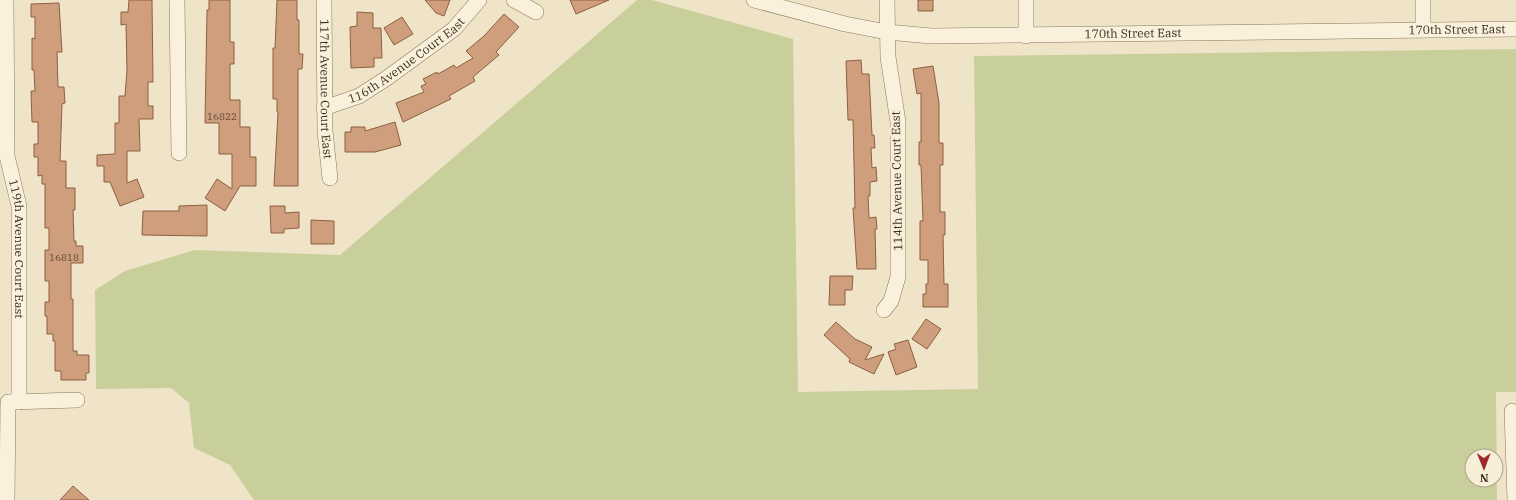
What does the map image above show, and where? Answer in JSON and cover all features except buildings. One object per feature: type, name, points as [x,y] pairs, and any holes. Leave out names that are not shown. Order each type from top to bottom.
[{"type":"street","name":"119th Avenue Court East","points":[[6,0],[7,156],[19,206],[9,402],[7,500]]},
{"type":"street","points":[[177,0],[179,153]]},
{"type":"street","name":"117th Avenue Court East","points":[[324,0],[324,108],[330,178]]},
{"type":"street","name":"116th Avenue Court East","points":[[324,108],[359,96],[387,78],[454,29],[479,0]]},
{"type":"street","points":[[514,0],[536,12]]},
{"type":"street","name":"170th Street East","points":[[754,0],[845,24],[887,32],[931,36],[1516,29]]},
{"type":"street","name":"114th Avenue Court East","points":[[884,310],[891,301],[898,277],[898,122],[888,57],[887,0]]},
{"type":"street","points":[[1026,0],[1026,36]]},
{"type":"street","points":[[1423,0],[1423,29]]},
{"type":"street","points":[[9,402],[77,400]]},
{"type":"street","points":[[1512,411],[1515,500]]},
{"type":"green space","points":[[637,0],[652,0],[793,39],[798,392],[978,389],[974,56],[1516,49],[1516,392],[1496,392],[1497,448],[1464,448],[1464,488],[1497,488],[1497,500],[254,500],[230,465],[194,448],[189,403],[171,388],[96,389],[95,290],[125,271],[195,250],[340,255]]}]
